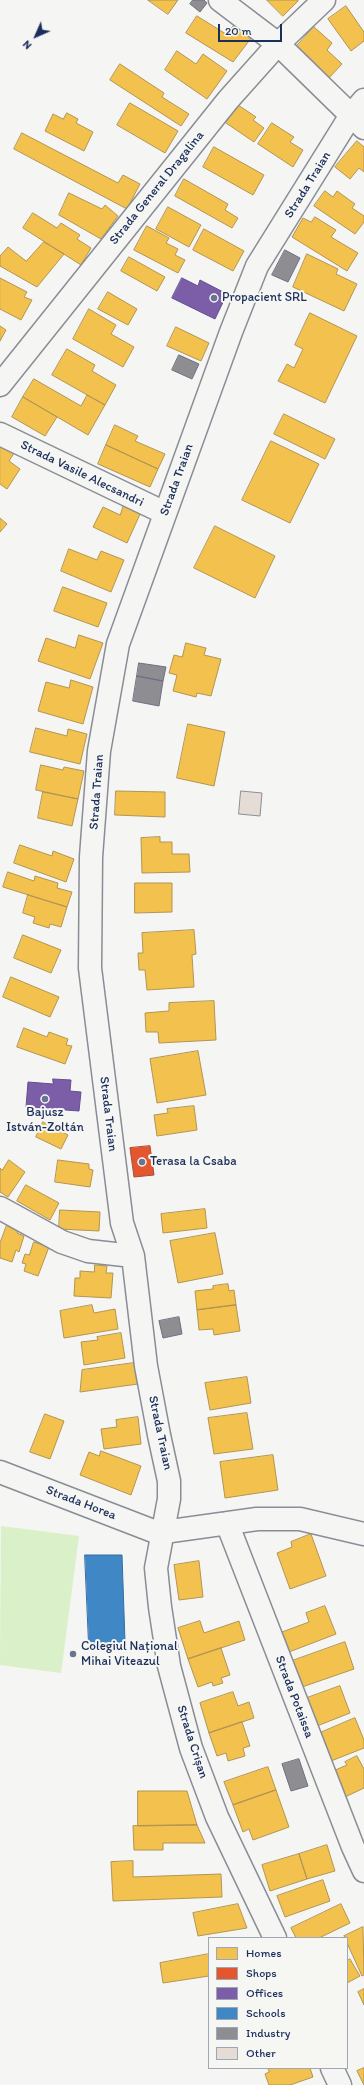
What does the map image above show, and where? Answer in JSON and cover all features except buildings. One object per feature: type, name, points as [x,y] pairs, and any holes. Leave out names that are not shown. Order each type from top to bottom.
[{"type":"street","points":[[220,0],[278,44],[360,114]]},
{"type":"street","name":"Strada General Dragalina","points":[[0,385],[228,100],[278,44],[324,0]]},
{"type":"street","name":"Strada Traian","points":[[161,1534],[169,1499],[169,1481],[146,1366],[133,1256],[122,1223],[90,968],[92,857],[99,751],[118,644],[257,266],[360,114]]},
{"type":"street","name":"Strada Vasile Alecsandri","points":[[0,434],[70,477],[165,513]]},
{"type":"street","points":[[0,1208],[62,1242],[88,1251],[133,1256]]},
{"type":"street","name":"Strada Horea","points":[[0,1472],[161,1534]]},
{"type":"street","points":[[161,1534],[257,1518],[300,1519],[364,1534]]},
{"type":"street","name":"Strada Potaissa","points":[[227,1523],[353,1847],[364,1871]]},
{"type":"street","name":"Strada Crișan","points":[[161,1534],[156,1568],[160,1607],[169,1666],[189,1741],[217,1817],[275,1937]]},
{"type":"street","points":[[332,2069],[340,2085]]},
{"type":"green space","points":[[1,1526],[79,1536],[61,1673],[0,1665]]},
{"type":"place","name":"Propacient SRL","points":[[214,298]]},
{"type":"place","name":"Bajusz István-Zoltán","points":[[45,1099]]},
{"type":"place","name":"Terasa la Csaba","points":[[142,1162]]},
{"type":"place","name":"Colegiul Național Mihai Viteazul","points":[[73,1654]]}]
